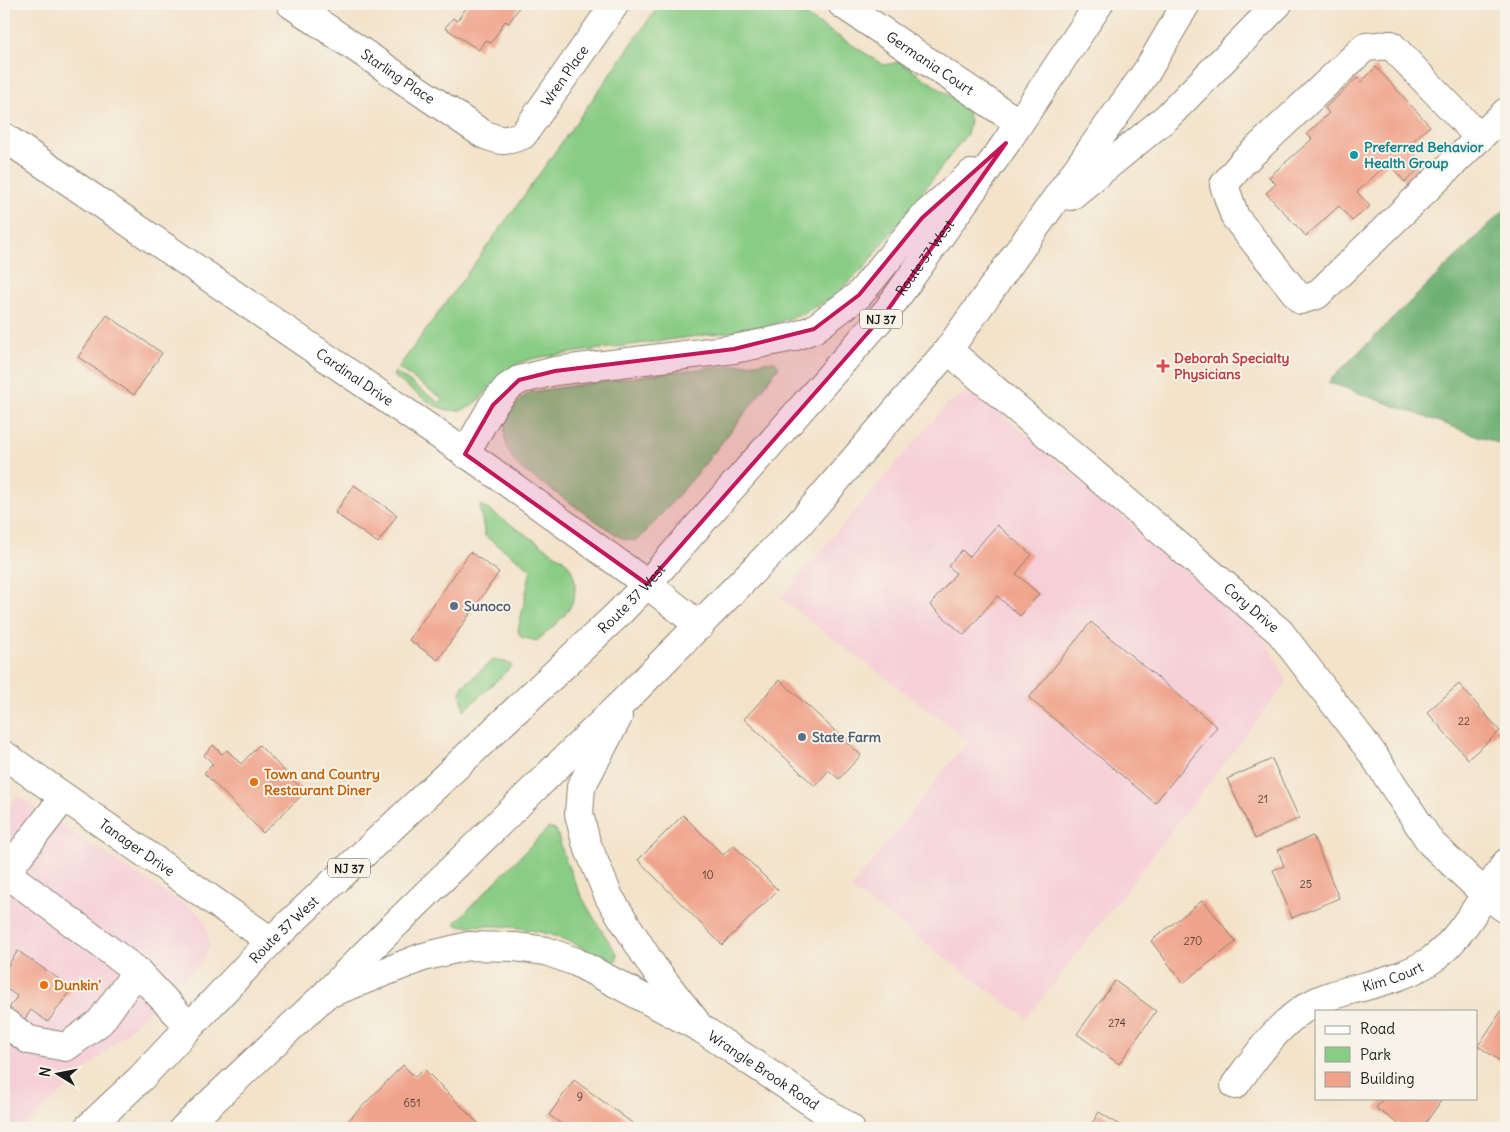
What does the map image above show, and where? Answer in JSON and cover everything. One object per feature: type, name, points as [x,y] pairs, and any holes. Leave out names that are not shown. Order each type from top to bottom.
[{"type":"main road","name":"Starling Place","points":[[291,4],[483,134],[497,140],[508,141]]},
{"type":"main road","name":"Wren Place","points":[[508,141],[523,135],[615,4]]},
{"type":"main road","name":"Germania Court","points":[[842,4],[1012,133]]},
{"type":"main road","name":"Route 37 West","points":[[88,1128],[140,1079],[271,941],[617,616],[647,584],[887,311],[1012,133],[1099,4]]},
{"type":"main road","points":[[194,1125],[364,955],[700,626],[798,525],[948,350],[1147,71],[1186,4]]},
{"type":"main road","points":[[1042,219],[1167,117],[1278,4]]},
{"type":"main road","points":[[1480,138],[1391,45],[1365,47],[1242,163],[1224,185],[1236,217],[1301,300],[1317,295],[1480,138],[1506,112]]},
{"type":"main road","points":[[466,454],[493,405],[508,388],[519,380],[555,371],[734,349],[793,337],[814,329],[859,294],[922,218],[1012,133]]},
{"type":"main road","name":"Cardinal Drive","points":[[4,137],[466,454],[647,584],[700,626]]},
{"type":"main road","name":"Cory Drive","points":[[948,350],[1280,632],[1372,753],[1432,843],[1496,901]]},
{"type":"main road","points":[[629,696],[581,787],[578,814],[586,842],[609,897],[653,967],[702,1029]]},
{"type":"main road","name":"Tanager Drive","points":[[4,755],[271,941]]},
{"type":"main road","points":[[64,797],[5,874],[137,971],[189,1026]]},
{"type":"main road","name":"Kim Court","points":[[1235,1084],[1287,1020],[1308,1006],[1328,996],[1395,978],[1435,957],[1460,932],[1496,901],[1506,863]]},
{"type":"main road","points":[[325,995],[423,957],[468,946],[515,947],[546,952],[576,962],[702,1029]]},
{"type":"main road","points":[[4,1022],[29,1040],[66,1047],[100,1022],[137,971]]},
{"type":"main road","name":"Wrangle Brook Road","points":[[702,1029],[850,1128]]},
{"type":"highlighted area","points":[[1006,143],[887,311],[647,584],[465,454],[493,405],[519,380],[555,371],[734,349],[814,329],[859,295],[922,218]]},
{"type":"shaded area","points":[[967,393],[986,400],[1265,638],[1287,682],[1027,1018],[851,889],[968,740],[780,598],[948,403]]},
{"type":"shaded area","points":[[17,795],[88,843],[200,914],[206,924],[210,947],[198,966],[23,1128],[4,1128],[4,817]]},
{"type":"green space","points":[[660,4],[787,4],[884,65],[900,62],[965,106],[970,120],[967,134],[864,268],[830,299],[802,314],[765,327],[536,358],[514,365],[498,378],[478,400],[463,410],[453,411],[429,402],[393,376],[395,372],[440,403],[443,399],[398,368],[518,204]]},
{"type":"green space","points":[[1506,208],[1506,446],[1328,382]]},
{"type":"green space","points":[[775,361],[779,366],[746,412],[696,475],[642,536],[634,541],[621,538],[520,468],[507,448],[505,427],[508,417],[521,399],[531,392],[661,373]]},
{"type":"green space","points":[[481,505],[563,559],[571,569],[575,581],[573,601],[559,621],[537,641],[521,637],[518,631],[531,569],[485,536],[480,509]]},
{"type":"green space","points":[[494,659],[511,664],[511,667],[464,711],[461,693],[463,686]]},
{"type":"green space","points":[[548,828],[556,830],[567,864],[581,895],[617,953],[617,959],[613,963],[571,942],[543,933],[516,928],[459,926],[456,924]]},
{"type":"building","points":[[469,4],[521,4],[509,23],[505,21],[491,43],[485,40],[479,50],[445,28],[453,18],[457,21]]},
{"type":"building","name":"Preferred Behavior Health Group","points":[[1376,67],[1430,126],[1407,146],[1424,164],[1405,182],[1388,163],[1357,192],[1370,206],[1352,221],[1339,206],[1306,236],[1266,193],[1276,184],[1269,177],[1312,139],[1307,134],[1329,113],[1325,108],[1357,78],[1361,82]]},
{"type":"building","points":[[107,315],[162,353],[134,395],[78,357]]},
{"type":"building","points":[[354,485],[397,515],[378,543],[335,513]]},
{"type":"building","points":[[997,525],[1032,555],[1016,574],[1039,594],[1020,616],[997,596],[964,635],[930,605],[956,573],[948,566],[962,550],[969,557]]},
{"type":"building","name":"Sunoco","points":[[470,552],[499,572],[438,660],[409,640]]},
{"type":"building","points":[[1091,622],[1217,727],[1155,803],[1029,698]]},
{"type":"building","name":"State Farm","points":[[780,680],[861,755],[839,779],[829,770],[815,786],[744,719]]},
{"type":"building","points":[[1459,684],[1500,731],[1468,759],[1427,712]]},
{"type":"building","name":"Town and Country Restaurant Diner","points":[[213,745],[222,754],[227,750],[241,764],[259,745],[305,792],[263,833],[204,773],[213,764],[204,755]]},
{"type":"building","points":[[1272,759],[1299,818],[1255,839],[1227,779]]},
{"type":"building","points":[[683,815],[723,855],[733,845],[778,890],[722,945],[638,860]]},
{"type":"building","points":[[1313,836],[1339,898],[1292,918],[1273,870],[1284,866],[1278,850]]},
{"type":"building","points":[[1203,900],[1236,942],[1183,983],[1151,941]]},
{"type":"building","points":[[18,951],[72,988],[48,1022],[31,1010],[24,1020],[9,1009],[17,996],[4,987],[4,971]]},
{"type":"building","points":[[1115,981],[1156,1011],[1119,1064],[1077,1034]]},
{"type":"building","points":[[1506,1004],[1506,1065],[1478,1046]]},
{"type":"building","points":[[403,1065],[415,1077],[424,1069],[483,1128],[341,1128]]},
{"type":"building","points":[[574,1080],[639,1128],[567,1128],[549,1115]]},
{"type":"building","points":[[1382,1100],[1442,1100],[1422,1128],[1404,1128],[1376,1108]]},
{"type":"building","points":[[1099,1112],[1124,1128],[1089,1128]]},
{"type":"place","name":"Preferred Behavior Health Group","points":[[1354,155]]},
{"type":"place","name":"Deborah Specialty Physicians","points":[[1163,366]]},
{"type":"place","name":"Sunoco","points":[[454,606]]},
{"type":"place","name":"State Farm","points":[[802,737]]},
{"type":"place","name":"Town and Country Restaurant Diner","points":[[254,782]]},
{"type":"place","name":"Dunkin'","points":[[44,985]]}]
